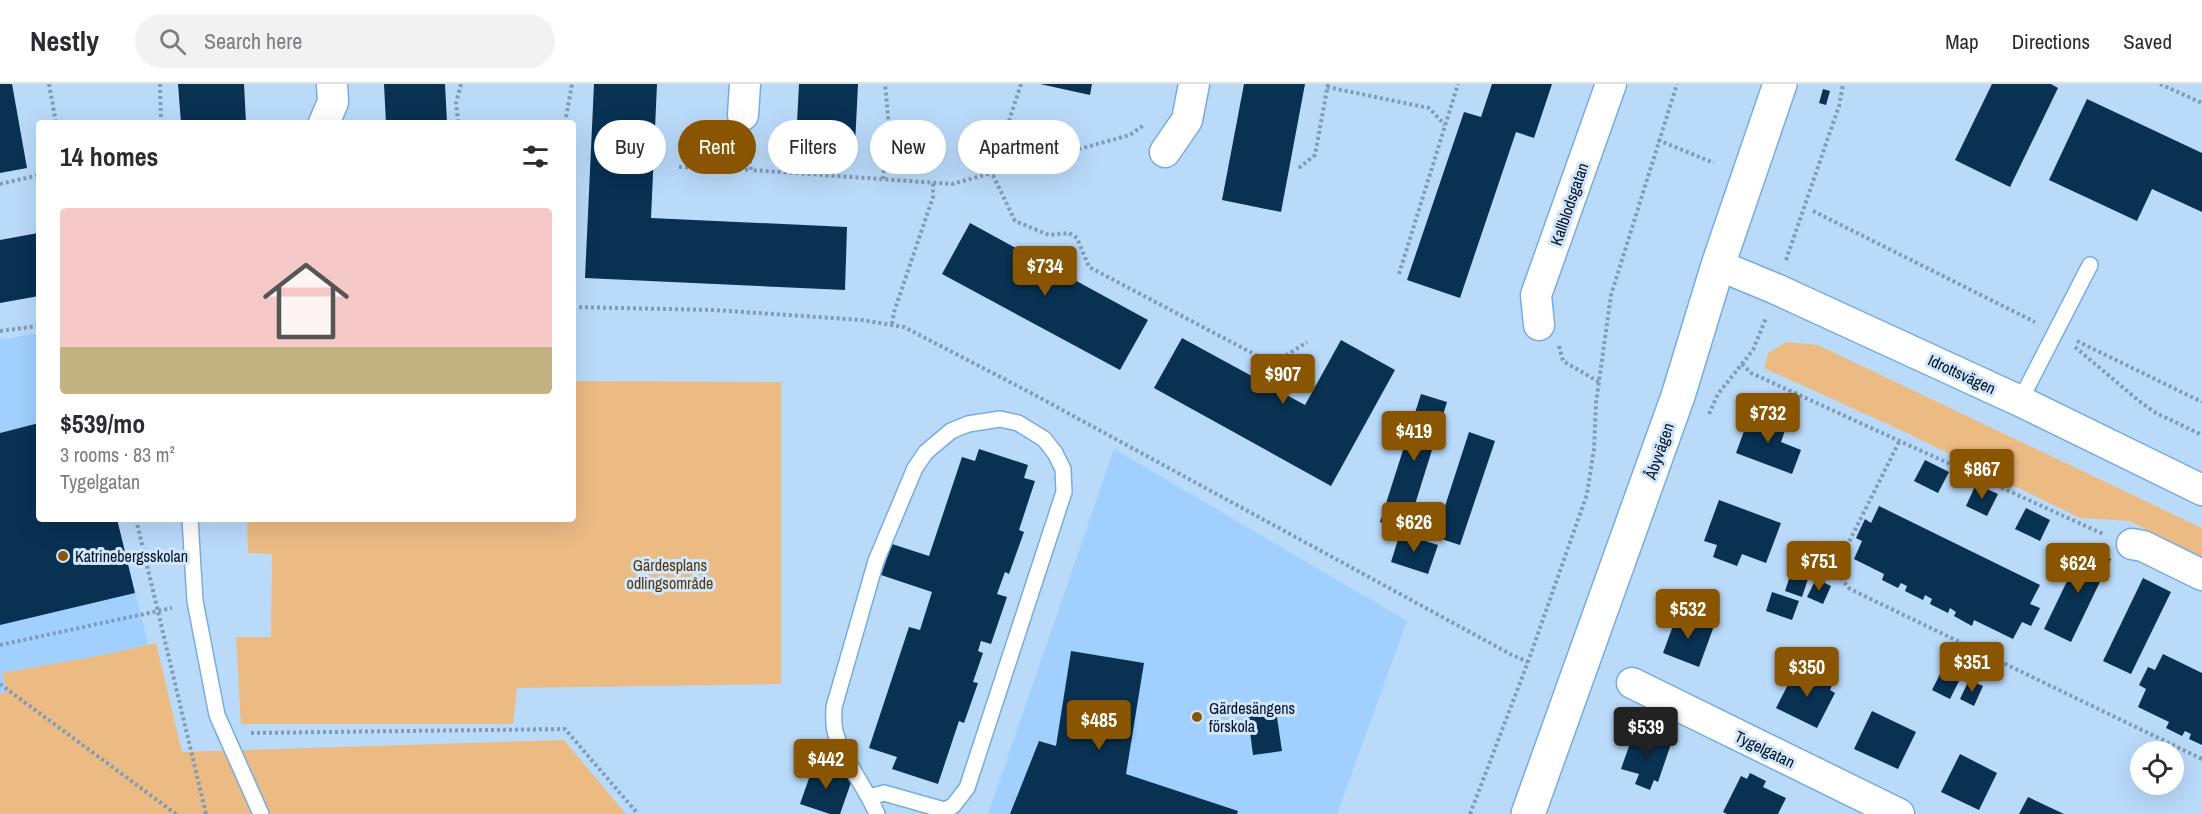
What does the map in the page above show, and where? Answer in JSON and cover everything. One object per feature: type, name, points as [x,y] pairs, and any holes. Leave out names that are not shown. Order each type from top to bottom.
[{"type":"street","points":[[325,120],[333,102],[332,84]]},
{"type":"street","points":[[743,115],[745,84]]},
{"type":"street","points":[[1165,152],[1186,120],[1194,84]]},
{"type":"street","name":"Kallblodsgatan","points":[[1539,325],[1536,296],[1611,84]]},
{"type":"street","name":"Åbyvägen","points":[[1528,814],[1678,396],[1718,265],[1780,84]]},
{"type":"street","name":"Idrottsvägen","points":[[1718,265],[2020,400],[2202,490]]},
{"type":"street","points":[[2132,544],[2143,546],[2202,576]]},
{"type":"street","name":"Tygelgatan","points":[[1632,684],[1899,814]]},
{"type":"lane","points":[[2020,400],[2090,265]]},
{"type":"lane","points":[[870,797],[884,793],[944,810],[953,806],[967,788],[1064,492],[1063,469],[1055,453],[1044,439],[1017,423],[1000,419],[968,424],[951,431],[926,452],[910,478],[876,561],[834,707],[835,730],[843,751],[870,797],[877,814]]},
{"type":"lane","points":[[190,522],[195,601],[218,715],[261,814]]},
{"type":"path","points":[[49,84],[55,120]]},
{"type":"path","points":[[160,84],[161,120]]},
{"type":"path","points":[[458,120],[456,103],[461,84]]},
{"type":"path","points":[[565,120],[569,89],[572,84]]},
{"type":"path","points":[[883,179],[889,128],[885,84]]},
{"type":"path","points":[[1010,120],[1021,84]]},
{"type":"path","points":[[1399,274],[1458,84]]},
{"type":"path","points":[[1470,814],[1568,552],[1587,494],[1611,295],[1677,84]]},
{"type":"path","points":[[1718,394],[1753,350],[1839,106],[1843,84]]},
{"type":"path","points":[[2160,84],[2202,103]]},
{"type":"path","points":[[1299,168],[1315,155],[1327,85],[1429,108],[1445,125]]},
{"type":"path","points":[[743,115],[744,120]]},
{"type":"path","points":[[1080,149],[1130,135],[1146,123]]},
{"type":"path","points":[[1658,140],[1714,163]]},
{"type":"path","points":[[756,170],[952,184],[989,174]]},
{"type":"path","points":[[993,174],[1015,221],[1049,235],[1069,233],[1077,238],[1089,267],[1273,364],[1308,342]]},
{"type":"path","points":[[0,184],[36,177]]},
{"type":"path","points":[[892,324],[933,197],[933,182]]},
{"type":"path","points":[[1813,211],[2055,332],[2085,344],[2202,402]]},
{"type":"path","points":[[1539,325],[1556,327],[1563,361],[1599,381]]},
{"type":"path","points":[[0,331],[36,326]]},
{"type":"path","points":[[2055,332],[2081,351],[2139,401],[2202,435]]},
{"type":"path","points":[[1742,364],[1751,373],[1899,442],[2111,537],[2132,544]]},
{"type":"path","points":[[1899,442],[1839,562],[1842,581],[1850,589],[2202,759]]},
{"type":"path","points":[[137,522],[206,814]]},
{"type":"path","points":[[0,645],[157,610]]},
{"type":"path","points":[[0,684],[176,814]]},
{"type":"path","points":[[226,734],[565,729],[638,814]]},
{"type":"shaded area","name":"Katrinebergsskolan","points":[[36,334],[36,522],[118,522],[149,648],[0,775],[0,340]]},
{"type":"shaded area","name":"Gärdesängens förskola","points":[[1114,449],[1407,621],[1337,814],[988,814]]},
{"type":"green space","points":[[1786,342],[1818,345],[2202,528],[2202,559],[2130,521],[2080,518],[1907,433],[1764,368],[1768,353]]},
{"type":"green space","name":"Gärdesplans odlingsområde","points":[[576,381],[781,382],[781,684],[517,688],[513,724],[241,724],[236,637],[271,637],[272,554],[248,553],[247,522],[576,522]]},
{"type":"green space","points":[[156,643],[182,752],[564,740],[626,814],[0,814],[0,694],[7,692],[2,673],[104,655]]},
{"type":"building","points":[[0,84],[12,84],[27,168],[0,173]]},
{"type":"building","points":[[178,84],[244,84],[246,120],[181,120]]},
{"type":"building","points":[[384,84],[445,84],[447,120],[386,120]]},
{"type":"building","points":[[594,84],[657,84],[655,120],[594,120],[594,174],[653,174],[651,218],[847,227],[845,290],[585,278]]},
{"type":"building","points":[[799,84],[858,84],[856,120],[797,120]]},
{"type":"building","points":[[1040,84],[1092,84],[1090,95]]},
{"type":"building","points":[[1244,84],[1305,84],[1281,212],[1222,200]]},
{"type":"building","points":[[1492,84],[1552,84],[1534,138],[1516,132],[1460,298],[1407,280],[1464,112],[1481,117]]},
{"type":"building","points":[[1992,84],[2051,84],[2058,88],[2010,187],[1955,160]]},
{"type":"building","points":[[1823,89],[1830,91],[1826,105],[1819,103]]},
{"type":"building","points":[[2087,99],[2202,153],[2202,212],[2152,189],[2137,221],[2049,180]]},
{"type":"building","points":[[970,223],[1148,320],[1120,370],[942,274]]},
{"type":"building","points":[[36,233],[36,297],[0,303],[0,240]]},
{"type":"building","points":[[1182,338],[1305,405],[1341,340],[1395,370],[1331,486],[1154,388]]},
{"type":"building","points":[[1421,394],[1447,402],[1407,530],[1380,522]]},
{"type":"building","points":[[1751,412],[1787,425],[1781,442],[1801,450],[1792,474],[1736,453]]},
{"type":"building","points":[[36,424],[36,522],[118,522],[135,593],[0,625],[0,433]]},
{"type":"building","points":[[1469,432],[1495,441],[1460,545],[1435,537]]},
{"type":"building","points":[[979,449],[1028,465],[1024,478],[1035,481],[1019,530],[1024,532],[1009,574],[1005,572],[997,594],[1007,597],[991,644],[981,641],[978,651],[983,653],[973,682],[978,683],[964,723],[959,721],[938,784],[892,769],[897,757],[869,748],[909,627],[920,630],[932,592],[881,575],[892,544],[929,556],[962,457],[975,461]]},
{"type":"building","points":[[1925,460],[1949,472],[1938,493],[1914,481]]},
{"type":"building","points":[[1976,484],[1998,494],[1987,516],[1966,506]]},
{"type":"building","points":[[1719,500],[1781,523],[1766,563],[1742,554],[1737,566],[1713,557],[1717,545],[1704,541]]},
{"type":"building","points":[[1879,506],[2040,585],[2030,604],[2040,608],[2031,626],[2022,622],[2013,639],[1974,620],[1972,626],[1954,616],[1956,612],[1950,608],[1948,613],[1930,604],[1932,599],[1925,595],[1923,600],[1905,591],[1907,586],[1901,583],[1898,588],[1882,580],[1884,574],[1854,559],[1862,541],[1856,538],[1865,519],[1871,523]]},
{"type":"building","points":[[2026,508],[2050,520],[2040,541],[2015,529]]},
{"type":"building","points":[[1400,533],[1438,545],[1428,574],[1391,562]]},
{"type":"building","points":[[2084,546],[2111,559],[2071,642],[2044,629]]},
{"type":"building","points":[[1792,570],[1809,576],[1802,597],[1785,591]]},
{"type":"building","points":[[2143,578],[2171,592],[2131,674],[2103,661]]},
{"type":"building","points":[[1816,579],[1831,586],[1823,604],[1807,597]]},
{"type":"building","points":[[1772,592],[1799,601],[1792,620],[1766,611]]},
{"type":"building","points":[[1678,612],[1714,626],[1699,667],[1663,653]]},
{"type":"building","points":[[1071,651],[1144,663],[1126,774],[1238,811],[1237,814],[1010,814],[1039,741],[1056,746]]},
{"type":"building","points":[[2163,654],[2202,673],[2202,745],[2189,739],[2191,734],[2185,731],[2182,736],[2166,728],[2169,722],[2138,707],[2146,689],[2139,685],[2148,667],[2155,670]]},
{"type":"building","points":[[1812,670],[1834,681],[1830,690],[1835,693],[1817,728],[1776,708],[1794,673],[1807,680]]},
{"type":"building","points":[[1942,670],[1960,679],[1950,699],[1932,690]]},
{"type":"building","points":[[1969,680],[1983,686],[1974,706],[1960,699]]},
{"type":"building","points":[[1275,704],[1282,751],[1253,755],[1247,709]]},
{"type":"building","points":[[1872,711],[1916,732],[1898,769],[1854,749]]},
{"type":"building","points":[[1635,729],[1672,741],[1658,782],[1654,780],[1650,790],[1635,784],[1639,774],[1621,769]]},
{"type":"building","points":[[1960,754],[1997,773],[1979,810],[1941,792]]},
{"type":"building","points":[[814,764],[853,777],[840,814],[830,814],[800,804]]},
{"type":"building","points":[[1750,773],[1766,781],[1763,787],[1786,798],[1778,814],[1727,814],[1723,812],[1741,776],[1747,779]]},
{"type":"building","points":[[2028,797],[2064,814],[2019,814]]},
{"type":"place","name":"Katrinebergsskolan","points":[[63,556]]},
{"type":"place","name":"Gärdesängens förskola","points":[[1197,717]]}]
